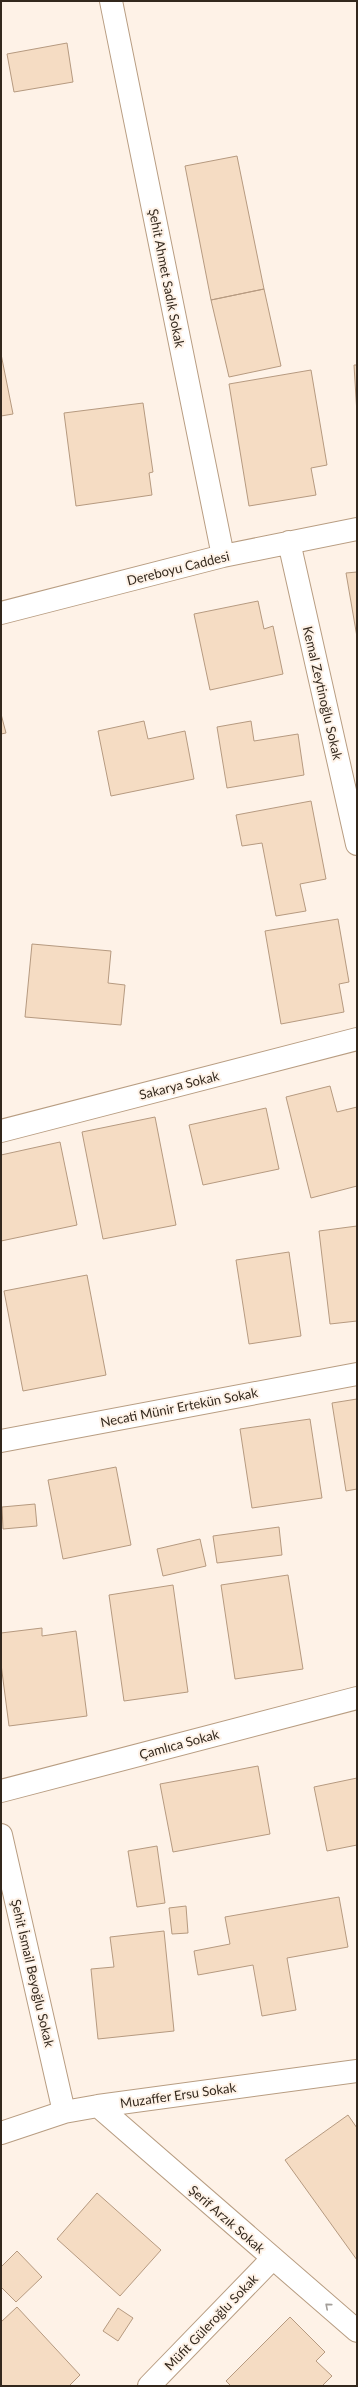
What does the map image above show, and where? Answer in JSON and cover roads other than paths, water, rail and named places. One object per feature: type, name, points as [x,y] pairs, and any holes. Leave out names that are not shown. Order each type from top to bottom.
[{"type":"street","name":"Şehit Ahmet Sadık Sokak","points":[[111,1],[223,556]]},
{"type":"street","name":"Dereboyu Caddesi","points":[[1,613],[223,556],[357,529]]},
{"type":"street","name":"Kemal Zeytinoğlu Sokak","points":[[289,542],[357,844]]},
{"type":"street","name":"Sakarya Sokak","points":[[1,1131],[357,1039]]},
{"type":"street","name":"Necati Münir Ertekün Sokak","points":[[1,1441],[357,1374]]},
{"type":"street","name":"Çamlıca Sokak","points":[[1,1791],[357,1698]]},
{"type":"street","name":"Şehit İsmail Beyoğlu Sokak","points":[[1,1834],[64,2112]]},
{"type":"street","name":"Muzaffer Ersu Sokak","points":[[1,2133],[64,2112],[98,2106],[357,2071]]},
{"type":"street","name":"Şerif Arzık Sokak","points":[[98,2106],[357,2332]]},
{"type":"street","name":"Müfit Güleroğlu Sokak","points":[[149,2386],[272,2258]]}]
